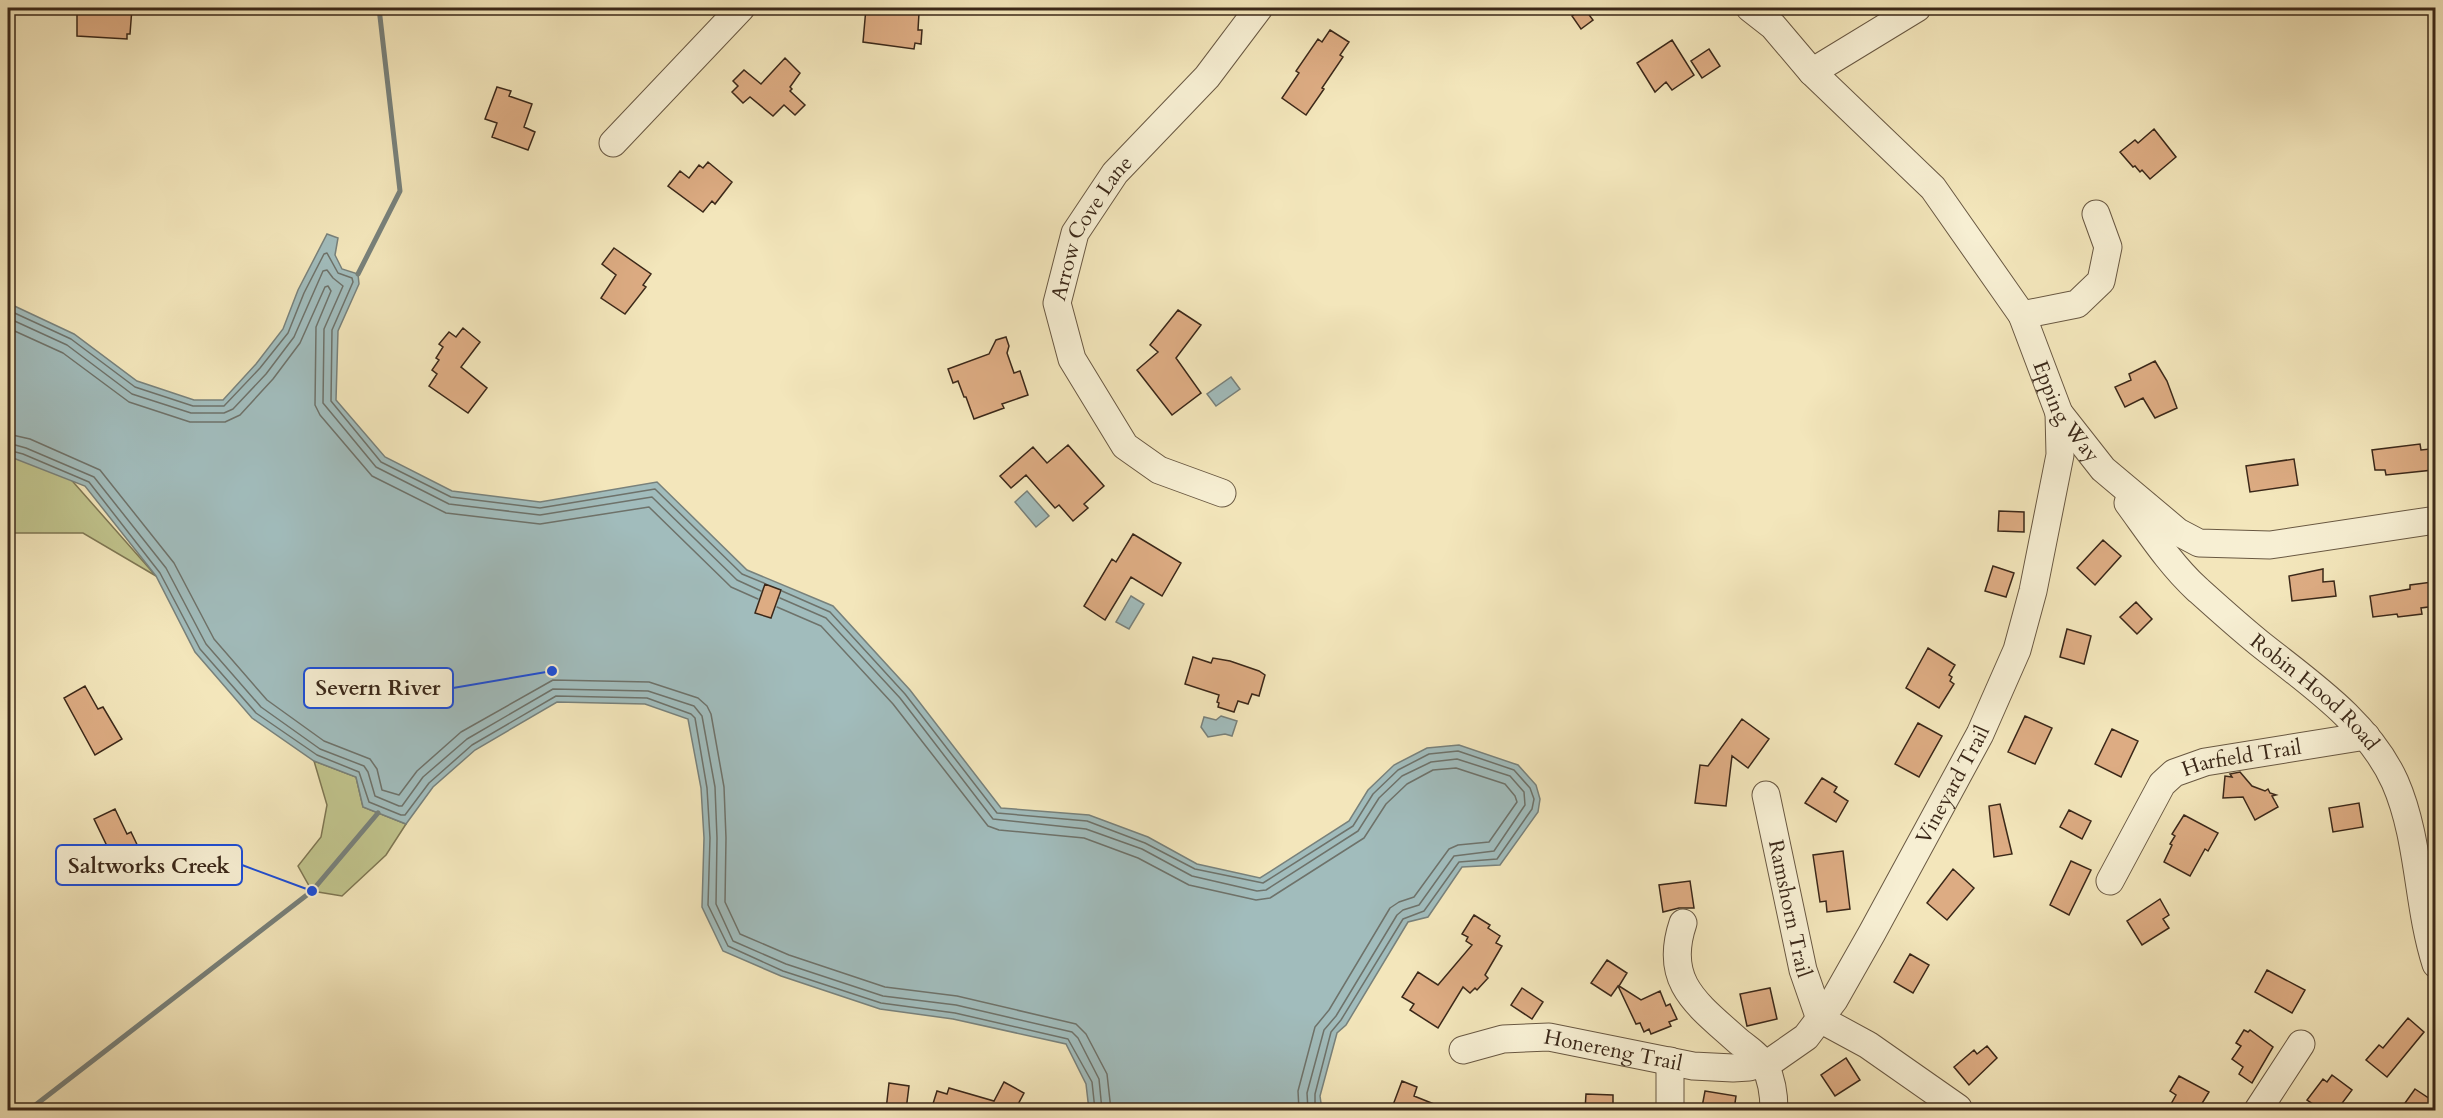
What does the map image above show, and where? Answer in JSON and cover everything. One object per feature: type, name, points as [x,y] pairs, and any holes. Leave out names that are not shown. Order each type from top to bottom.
[{"type":"street","points":[[613,143],[741,8]]},
{"type":"street","name":"Arrow Cove Lane","points":[[1222,493],[1159,470],[1125,446],[1072,359],[1057,303],[1075,233],[1114,173],[1207,77],[1259,8]]},
{"type":"street","name":"Epping Way","points":[[1750,8],[1773,26],[1812,72],[1933,189],[2022,315],[2059,412],[2103,469],[2178,532],[2199,543],[2270,545],[2436,520]]},
{"type":"street","points":[[1812,72],[1917,8]]},
{"type":"street","points":[[2022,315],[2077,303],[2101,281],[2108,247],[2096,214]]},
{"type":"street","name":"Vineyard Trail","points":[[1764,1064],[1789,1051],[1806,1037],[1834,1000],[1980,734],[2017,650],[2033,591],[2060,456],[2059,412]]},
{"type":"street","name":"Robin Hood Road","points":[[2103,469],[2173,564],[2195,588],[2303,677],[2366,736],[2384,760],[2395,783],[2409,826],[2426,926],[2436,964]]},
{"type":"street","name":"Harfield Trail","points":[[2110,881],[2162,784],[2174,773],[2189,766],[2221,759],[2366,736]]},
{"type":"street","name":"Ramshorn Trail","points":[[1766,795],[1803,970],[1821,1019]]},
{"type":"street","points":[[1683,923],[1676,955],[1678,973],[1698,1003],[1764,1064],[1771,1080],[1774,1110]]},
{"type":"street","points":[[1821,1019],[1868,1045],[1958,1108]]},
{"type":"street","name":"Honereng Trail","points":[[1463,1050],[1503,1039],[1549,1037],[1720,1069],[1764,1064]]},
{"type":"street","points":[[2258,1110],[2301,1044]]},
{"type":"street","points":[[1670,1060],[1670,1110]]},
{"type":"green space","points":[[8,408],[156,576],[83,533],[8,533]]},
{"type":"green space","points":[[314,761],[356,777],[363,807],[406,824],[386,855],[342,896],[312,891],[298,866],[321,837],[327,805]]},
{"type":"water","points":[[327,234],[338,238],[335,255],[342,269],[358,274],[359,284],[338,331],[336,400],[385,457],[452,491],[540,502],[657,482],[747,570],[833,606],[910,690],[1001,808],[1089,815],[1148,837],[1197,864],[1260,878],[1349,821],[1368,790],[1394,765],[1427,748],[1459,745],[1518,765],[1536,785],[1540,799],[1538,812],[1500,865],[1462,867],[1428,917],[1408,922],[1346,1025],[1337,1033],[1320,1096],[1322,1110],[1089,1110],[1086,1084],[1066,1044],[953,1019],[880,1009],[781,976],[723,951],[702,907],[704,838],[701,788],[688,719],[645,704],[557,702],[475,750],[433,787],[406,824],[363,807],[356,777],[314,761],[252,718],[195,652],[156,576],[85,486],[8,456],[8,303],[74,334],[137,381],[194,400],[223,400],[256,364],[283,329],[298,290]]},
{"type":"water","points":[[1231,377],[1240,389],[1216,406],[1207,394]]},
{"type":"water","points":[[1027,491],[1049,516],[1036,527],[1015,502]]},
{"type":"water","points":[[1131,596],[1144,604],[1129,629],[1116,622]]},
{"type":"water","points":[[1221,716],[1237,721],[1232,736],[1225,734],[1208,737],[1201,727],[1204,717],[1216,720]]},
{"type":"building","points":[[77,8],[132,8],[130,34],[127,34],[127,39],[77,36]]},
{"type":"building","points":[[866,8],[908,8],[908,12],[919,13],[918,30],[922,30],[921,44],[915,43],[914,49],[863,42]]},
{"type":"building","points":[[1584,8],[1593,20],[1581,29],[1572,16]]},
{"type":"building","points":[[1330,30],[1349,42],[1340,55],[1343,57],[1306,115],[1282,98],[1299,73],[1296,71],[1318,39],[1322,42]]},
{"type":"building","points":[[1672,40],[1694,75],[1672,90],[1666,82],[1655,92],[1637,63]]},
{"type":"building","points":[[1709,49],[1720,66],[1702,78],[1691,61]]},
{"type":"building","points":[[785,58],[800,73],[790,87],[792,89],[790,91],[805,105],[795,115],[784,105],[773,116],[750,97],[743,103],[732,92],[738,86],[733,81],[744,70],[761,84]]},
{"type":"building","points":[[497,87],[511,91],[509,96],[532,104],[524,127],[535,132],[528,150],[492,137],[497,123],[485,119]]},
{"type":"building","points":[[2154,129],[2176,157],[2150,179],[2142,170],[2140,172],[2135,166],[2133,167],[2120,152],[2135,140],[2138,143]]},
{"type":"building","points":[[708,162],[732,182],[715,204],[712,201],[703,212],[668,186],[680,171],[689,178],[699,165],[703,168]]},
{"type":"building","points":[[614,248],[651,274],[643,285],[646,287],[625,314],[601,298],[616,275],[602,264]]},
{"type":"building","points":[[1178,310],[1201,325],[1176,358],[1201,393],[1172,415],[1137,370],[1158,352],[1150,345]]},
{"type":"building","points":[[463,328],[480,342],[461,367],[487,388],[468,413],[429,386],[437,374],[432,370],[439,360],[436,358],[443,347],[439,344],[449,332],[456,337]]},
{"type":"building","points":[[1006,337],[1009,346],[1007,353],[1014,373],[1020,371],[1028,395],[1002,404],[1004,408],[974,419],[958,381],[953,383],[948,369],[989,354],[996,340]]},
{"type":"building","points":[[2155,361],[2167,381],[2177,408],[2155,418],[2143,398],[2125,407],[2115,387],[2131,380],[2129,374]]},
{"type":"building","points":[[2420,444],[2421,450],[2430,449],[2433,470],[2386,475],[2385,470],[2375,470],[2372,450]]},
{"type":"building","points":[[1068,445],[1104,486],[1084,504],[1088,508],[1073,521],[1059,505],[1055,508],[1026,475],[1011,488],[1000,476],[1033,447],[1047,463]]},
{"type":"building","points":[[2294,459],[2298,485],[2250,492],[2246,466]]},
{"type":"building","points":[[1999,511],[2024,512],[2024,532],[1998,531]]},
{"type":"building","points":[[1133,534],[1181,563],[1162,596],[1131,577],[1105,620],[1084,606],[1112,559],[1116,562]]},
{"type":"building","points":[[2103,540],[2121,556],[2095,585],[2077,568]]},
{"type":"building","points":[[1993,566],[2014,573],[2006,597],[1985,591]]},
{"type":"building","points":[[2323,569],[2323,582],[2334,581],[2336,596],[2292,601],[2289,576]]},
{"type":"building","points":[[2432,582],[2436,606],[2421,608],[2422,614],[2373,617],[2370,596],[2410,589],[2410,585]]},
{"type":"building","points":[[765,584],[781,590],[771,618],[755,613]]},
{"type":"building","points":[[2136,602],[2152,619],[2137,634],[2120,617]]},
{"type":"building","points":[[2067,629],[2091,636],[2084,664],[2060,657]]},
{"type":"building","points":[[1928,648],[1955,665],[1949,675],[1952,677],[1950,681],[1954,684],[1939,708],[1906,688]]},
{"type":"building","points":[[1193,657],[1211,663],[1213,658],[1230,661],[1259,671],[1265,675],[1259,696],[1252,694],[1248,704],[1238,701],[1234,712],[1218,707],[1219,695],[1185,684]]},
{"type":"building","points":[[85,686],[98,709],[103,707],[122,739],[95,755],[64,698]]},
{"type":"building","points":[[2025,716],[2052,728],[2035,764],[2008,752]]},
{"type":"building","points":[[1742,719],[1769,739],[1748,768],[1732,756],[1726,806],[1695,803],[1700,765],[1708,766]]},
{"type":"building","points":[[1918,723],[1942,736],[1919,777],[1895,764]]},
{"type":"building","points":[[2112,729],[2138,741],[2121,777],[2095,764]]},
{"type":"building","points":[[2240,772],[2252,786],[2265,791],[2268,789],[2270,793],[2276,795],[2272,796],[2278,807],[2255,820],[2243,797],[2223,798],[2225,776],[2232,777],[2230,774]]},
{"type":"building","points":[[1822,778],[1837,787],[1834,792],[1848,801],[1836,822],[1805,803]]},
{"type":"building","points":[[2359,803],[2363,827],[2333,832],[2329,808]]},
{"type":"building","points":[[2000,804],[2012,854],[1994,857],[1989,806]]},
{"type":"building","points":[[115,809],[127,834],[131,832],[143,857],[136,860],[137,863],[107,877],[95,850],[106,844],[94,819]]},
{"type":"building","points":[[2069,810],[2091,821],[2082,839],[2060,827]]},
{"type":"building","points":[[2184,815],[2218,833],[2208,851],[2205,849],[2190,876],[2164,862],[2175,836],[2172,834]]},
{"type":"building","points":[[1843,851],[1850,909],[1827,912],[1826,901],[1820,902],[1813,855]]},
{"type":"building","points":[[2071,861],[2091,870],[2069,915],[2050,905]]},
{"type":"building","points":[[1953,869],[1974,888],[1947,920],[1927,903]]},
{"type":"building","points":[[1690,881],[1694,908],[1679,908],[1663,912],[1659,885]]},
{"type":"building","points":[[2160,899],[2169,915],[2163,919],[2169,928],[2142,945],[2127,921]]},
{"type":"building","points":[[1474,915],[1490,925],[1488,928],[1500,936],[1496,943],[1502,946],[1485,975],[1488,978],[1477,990],[1475,988],[1470,993],[1463,987],[1438,1028],[1410,1010],[1414,1004],[1402,997],[1418,972],[1438,985],[1472,945],[1466,941],[1468,937],[1462,934]]},
{"type":"building","points":[[1910,954],[1929,965],[1913,993],[1894,982]]},
{"type":"building","points":[[1607,960],[1627,973],[1619,986],[1641,1000],[1660,991],[1666,1006],[1670,1004],[1677,1019],[1669,1022],[1671,1026],[1651,1034],[1649,1029],[1644,1032],[1640,1023],[1636,1024],[1618,986],[1611,996],[1591,983]]},
{"type":"building","points":[[2267,970],[2305,990],[2292,1013],[2255,992]]},
{"type":"building","points":[[1522,988],[1543,1002],[1532,1019],[1511,1005]]},
{"type":"building","points":[[1770,988],[1777,1019],[1747,1026],[1740,994]]},
{"type":"building","points":[[2408,1018],[2424,1032],[2387,1077],[2366,1060],[2379,1045],[2383,1048]]},
{"type":"building","points":[[2244,1030],[2248,1032],[2250,1030],[2273,1047],[2252,1083],[2239,1074],[2243,1067],[2232,1059],[2241,1046],[2236,1043]]},
{"type":"building","points":[[1987,1046],[1997,1058],[1969,1085],[1954,1067],[1974,1050],[1977,1054]]},
{"type":"building","points":[[1846,1058],[1860,1080],[1835,1096],[1821,1075]]},
{"type":"building","points":[[2332,1075],[2352,1090],[2337,1110],[2322,1110],[2307,1100],[2323,1079],[2327,1082]]},
{"type":"building","points":[[2179,1076],[2209,1092],[2198,1110],[2181,1110],[2171,1104],[2176,1095],[2170,1091]]},
{"type":"building","points":[[1402,1081],[1417,1087],[1414,1096],[1449,1110],[1406,1110],[1393,1105]]},
{"type":"building","points":[[1004,1082],[1024,1093],[1015,1110],[931,1110],[937,1091],[947,1094],[949,1088],[994,1101]]},
{"type":"building","points":[[889,1083],[909,1086],[906,1110],[886,1110]]},
{"type":"building","points":[[2415,1089],[2436,1103],[2436,1110],[2400,1110]]},
{"type":"building","points":[[1705,1091],[1736,1096],[1734,1110],[1705,1110],[1706,1108],[1702,1107]]},
{"type":"building","points":[[1586,1094],[1613,1095],[1613,1110],[1585,1110]]},
{"type":"waterway","points":[[358,274],[400,191],[379,8]]},
{"type":"waterway","points":[[29,1110],[312,891],[378,813]]},
{"type":"place","name":"Severn River","points":[[552,671]]},
{"type":"place","name":"Saltworks Creek","points":[[312,891]]}]
